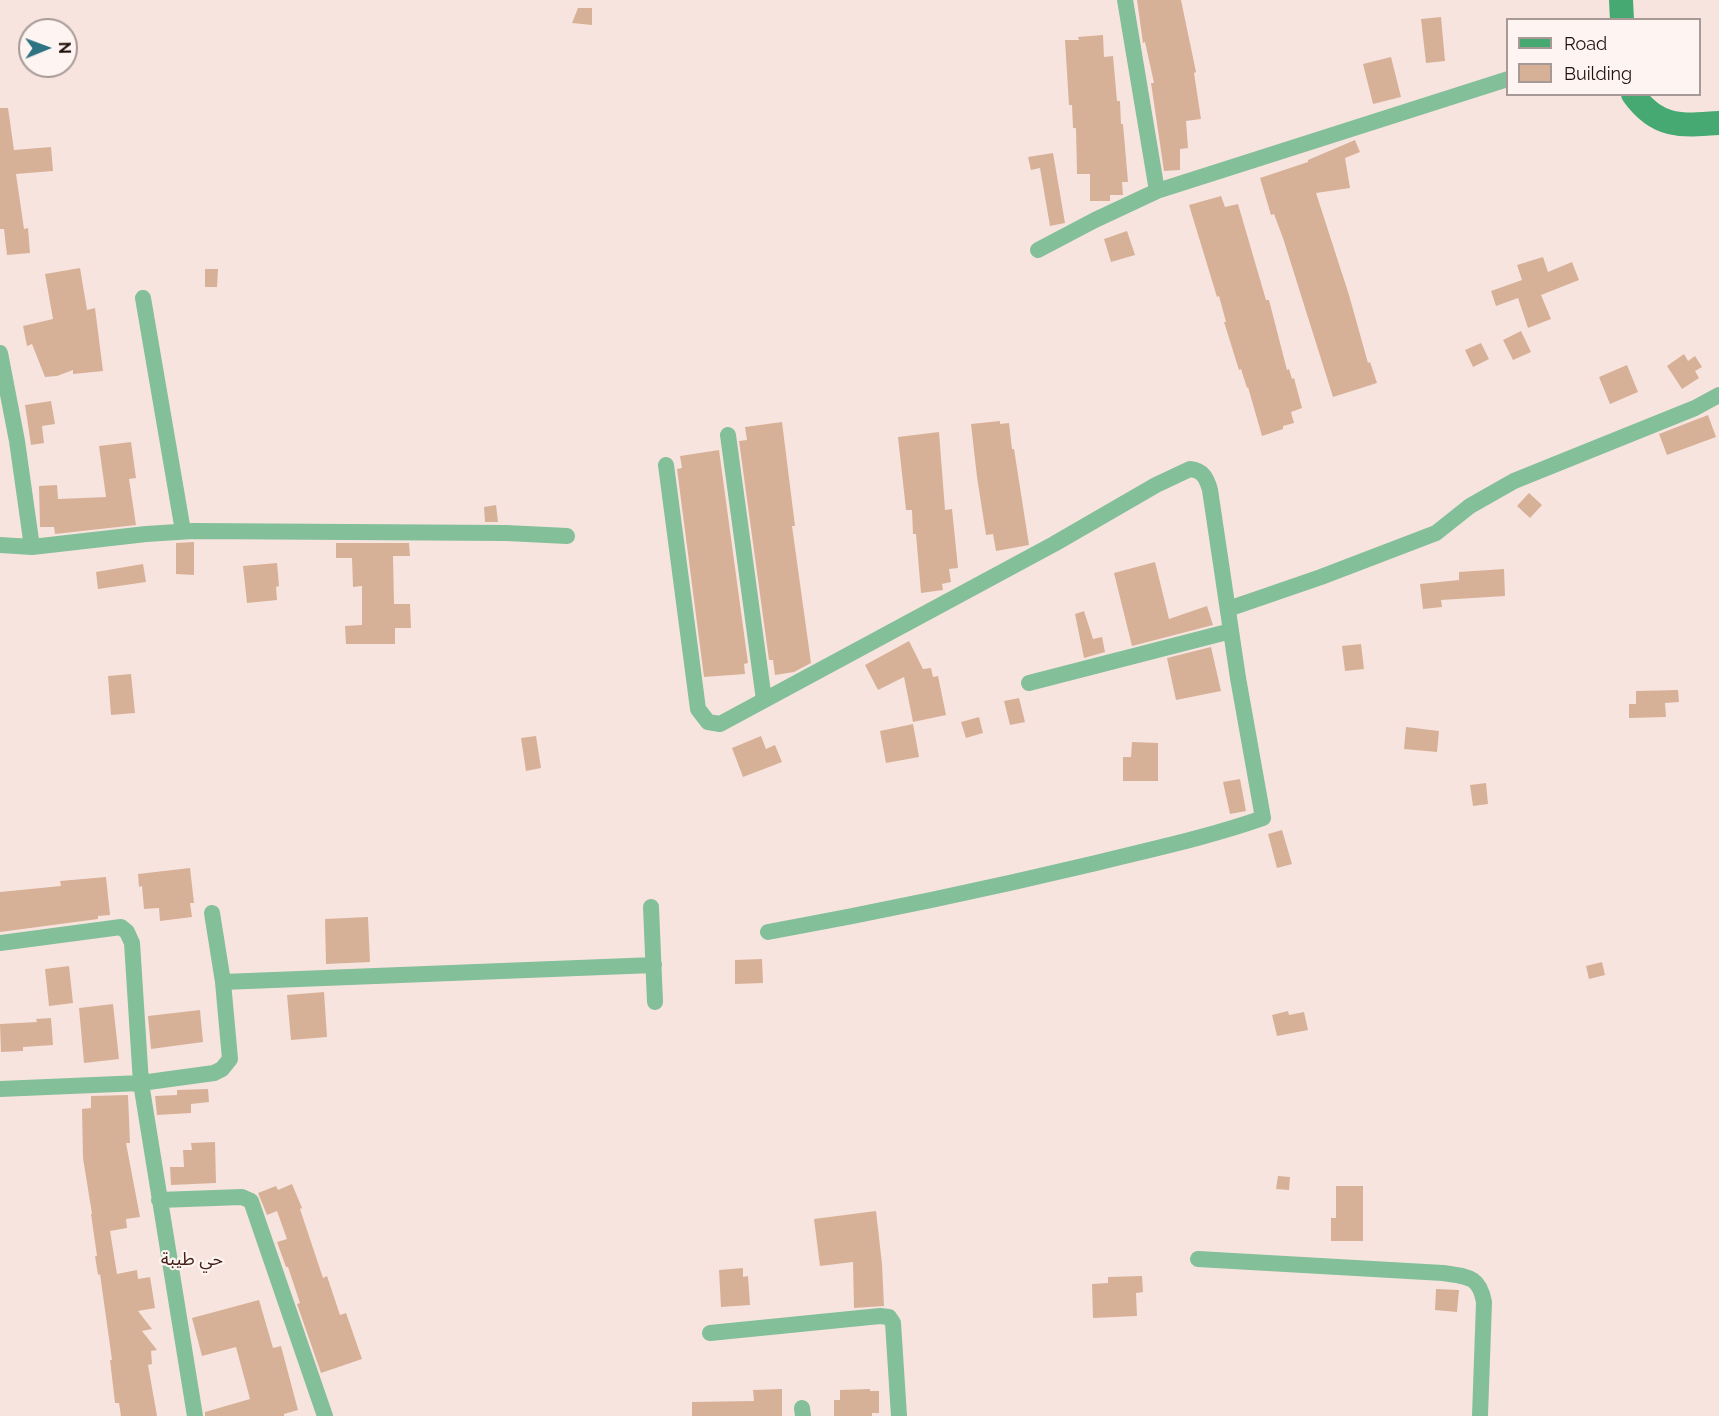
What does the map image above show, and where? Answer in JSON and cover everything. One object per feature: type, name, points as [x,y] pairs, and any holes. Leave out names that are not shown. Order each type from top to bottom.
[{"type":"main road","points":[[1621,0],[1622,18]]},
{"type":"main road","points":[[1634,96],[1640,105],[1652,115],[1667,123],[1696,125],[1719,123]]},
{"type":"street","points":[[1125,0],[1157,191]]},
{"type":"street","points":[[1038,250],[1157,191],[1506,80]]},
{"type":"street","points":[[143,298],[183,531]]},
{"type":"street","points":[[0,353],[17,441],[32,547]]},
{"type":"street","points":[[1228,609],[1321,578],[1436,532],[1470,506],[1514,481],[1695,408],[1719,395]]},
{"type":"street","points":[[728,435],[764,700]]},
{"type":"street","points":[[0,444],[17,441]]},
{"type":"street","points":[[666,465],[698,709],[708,722],[720,724],[1054,544],[1156,485],[1190,469],[1204,474],[1208,482],[1263,818],[1228,830],[896,909],[768,932]]},
{"type":"street","points":[[0,545],[32,547],[183,531],[506,532],[567,536]]},
{"type":"street","points":[[1029,683],[1231,631]]},
{"type":"street","points":[[651,907],[655,1002]]},
{"type":"street","points":[[0,1089],[141,1083],[214,1073],[222,1069],[230,1059],[223,982],[212,913]]},
{"type":"street","points":[[0,943],[121,927],[127,932],[132,943],[141,1083],[195,1416]]},
{"type":"street","points":[[223,982],[654,964]]},
{"type":"street","points":[[159,1200],[242,1197],[251,1201],[325,1416]]},
{"type":"street","points":[[1198,1259],[1443,1273],[1473,1279],[1479,1284],[1484,1302],[1480,1416]]},
{"type":"street","points":[[710,1333],[889,1317],[893,1323],[899,1416]]},
{"type":"building","points":[[1137,0],[1181,0],[1196,72],[1194,73],[1201,119],[1186,121],[1188,148],[1180,149],[1180,170],[1164,171],[1151,83],[1154,83],[1145,42],[1143,43]]},
{"type":"building","points":[[578,8],[592,8],[592,25],[572,23]]},
{"type":"building","points":[[1441,17],[1445,61],[1426,63],[1421,19]]},
{"type":"building","points":[[1103,35],[1104,57],[1113,56],[1117,101],[1120,101],[1121,124],[1123,124],[1128,182],[1122,182],[1123,195],[1110,195],[1110,201],[1090,201],[1090,174],[1077,174],[1076,128],[1073,128],[1072,105],[1069,105],[1065,40],[1079,40],[1078,37]]},
{"type":"building","points":[[1391,57],[1401,97],[1373,104],[1363,64]]},
{"type":"building","points":[[0,108],[8,108],[14,150],[51,147],[53,171],[16,174],[24,229],[28,228],[30,253],[7,255],[4,229],[0,229]]},
{"type":"building","points":[[1355,140],[1360,152],[1345,158],[1350,188],[1316,193],[1368,363],[1370,362],[1377,383],[1333,397],[1283,238],[1274,214],[1271,215],[1260,178],[1308,162],[1308,160]]},
{"type":"building","points":[[1053,153],[1065,223],[1050,226],[1040,168],[1031,170],[1028,157]]},
{"type":"building","points":[[1221,196],[1225,207],[1238,204],[1266,300],[1269,300],[1287,370],[1289,369],[1292,379],[1294,378],[1302,408],[1291,412],[1294,423],[1262,436],[1248,387],[1241,369],[1239,370],[1224,322],[1226,322],[1219,296],[1217,297],[1189,205]]},
{"type":"building","points":[[1127,231],[1135,255],[1111,262],[1104,239]]},
{"type":"building","points":[[1543,257],[1548,272],[1572,262],[1579,280],[1541,295],[1551,319],[1528,328],[1518,298],[1496,306],[1491,291],[1522,280],[1517,265]]},
{"type":"building","points":[[80,268],[87,310],[95,308],[103,371],[73,374],[73,370],[57,376],[45,377],[32,344],[27,346],[23,326],[53,319],[45,274]]},
{"type":"building","points":[[205,269],[218,269],[217,287],[205,287]]},
{"type":"building","points":[[1521,331],[1531,352],[1513,360],[1503,340]]},
{"type":"building","points":[[1481,343],[1489,359],[1473,367],[1465,350]]},
{"type":"building","points":[[1684,354],[1688,361],[1695,356],[1702,367],[1695,371],[1699,378],[1682,389],[1667,366]]},
{"type":"building","points":[[1627,365],[1638,392],[1610,404],[1599,377]]},
{"type":"building","points":[[51,401],[55,424],[42,426],[44,443],[31,445],[25,405]]},
{"type":"building","points":[[1708,415],[1716,437],[1667,455],[1659,434]]},
{"type":"building","points":[[1000,421],[1000,424],[1009,423],[1029,545],[996,551],[993,534],[986,535],[971,424]]},
{"type":"building","points":[[782,422],[795,526],[792,526],[811,663],[794,672],[775,675],[773,660],[769,660],[739,441],[747,440],[745,427]]},
{"type":"building","points":[[939,432],[945,510],[952,509],[958,568],[949,569],[951,582],[942,584],[943,590],[921,593],[916,534],[913,534],[912,510],[906,510],[898,437]]},
{"type":"building","points":[[131,442],[136,478],[129,479],[136,525],[55,534],[54,527],[40,527],[39,486],[57,485],[58,499],[106,497],[99,446]]},
{"type":"building","points":[[719,450],[748,663],[744,664],[745,674],[704,677],[677,469],[682,468],[680,456]]},
{"type":"building","points":[[1529,493],[1542,505],[1530,518],[1517,506]]},
{"type":"building","points":[[496,505],[498,522],[485,522],[484,507]]},
{"type":"building","points":[[194,542],[194,575],[176,574],[176,543]]},
{"type":"building","points":[[336,543],[409,543],[410,556],[393,556],[394,604],[410,604],[411,628],[395,628],[395,644],[346,644],[345,626],[362,625],[362,586],[353,587],[352,558],[336,558]]},
{"type":"building","points":[[1155,562],[1169,619],[1207,606],[1213,625],[1132,646],[1114,573]]},
{"type":"building","points":[[277,563],[279,586],[276,587],[277,600],[247,603],[243,566]]},
{"type":"building","points":[[143,564],[146,582],[98,589],[96,572]]},
{"type":"building","points":[[1504,569],[1505,596],[1441,600],[1442,607],[1423,609],[1420,584],[1459,580],[1459,572]]},
{"type":"building","points":[[1084,611],[1093,639],[1102,637],[1105,652],[1084,658],[1075,614]]},
{"type":"building","points":[[909,641],[923,669],[931,668],[933,677],[938,676],[946,715],[913,722],[904,677],[878,690],[865,665]]},
{"type":"building","points":[[1361,644],[1364,669],[1345,671],[1342,646]]},
{"type":"building","points":[[1211,647],[1221,691],[1176,700],[1167,658]]},
{"type":"building","points":[[131,674],[135,713],[111,715],[108,676]]},
{"type":"building","points":[[1678,690],[1679,702],[1665,703],[1666,717],[1629,718],[1629,704],[1636,704],[1636,691]]},
{"type":"building","points":[[1019,698],[1025,722],[1010,725],[1004,701]]},
{"type":"building","points":[[979,717],[983,733],[966,738],[961,722]]},
{"type":"building","points":[[913,724],[919,757],[886,763],[880,731]]},
{"type":"building","points":[[1406,727],[1439,731],[1437,752],[1404,749]]},
{"type":"building","points":[[536,736],[541,768],[526,771],[521,738]]},
{"type":"building","points":[[761,736],[766,749],[775,745],[782,762],[743,777],[732,748]]},
{"type":"building","points":[[1132,742],[1158,743],[1158,781],[1123,781],[1123,757],[1131,757]]},
{"type":"building","points":[[1240,779],[1246,811],[1230,814],[1223,782]]},
{"type":"building","points":[[1486,783],[1488,804],[1473,806],[1470,785]]},
{"type":"building","points":[[1282,830],[1292,864],[1277,868],[1268,834]]},
{"type":"building","points":[[190,868],[194,903],[190,903],[192,917],[160,921],[159,908],[144,909],[142,886],[139,887],[138,874]]},
{"type":"building","points":[[106,877],[110,915],[98,916],[98,919],[0,932],[0,892],[61,886],[60,881]]},
{"type":"building","points":[[368,917],[370,962],[326,964],[325,919]]},
{"type":"building","points":[[762,959],[763,983],[735,984],[735,960]]},
{"type":"building","points":[[1602,962],[1605,975],[1589,979],[1586,966]]},
{"type":"building","points":[[69,966],[73,1003],[49,1006],[45,969]]},
{"type":"building","points":[[324,992],[327,1037],[291,1040],[287,995]]},
{"type":"building","points":[[113,1004],[119,1059],[84,1063],[79,1008]]},
{"type":"building","points":[[200,1010],[203,1042],[151,1049],[148,1016]]},
{"type":"building","points":[[1288,1011],[1289,1015],[1304,1012],[1308,1030],[1277,1036],[1272,1015]]},
{"type":"building","points":[[51,1018],[53,1045],[23,1047],[23,1051],[1,1052],[0,1024],[37,1022],[36,1019]]},
{"type":"building","points":[[208,1089],[209,1102],[191,1104],[191,1113],[157,1115],[155,1096],[177,1095],[177,1090]]},
{"type":"building","points":[[128,1095],[130,1143],[126,1143],[140,1217],[126,1219],[127,1228],[110,1231],[117,1274],[137,1270],[138,1279],[150,1277],[155,1308],[138,1311],[152,1329],[142,1331],[157,1350],[151,1351],[152,1364],[148,1365],[157,1416],[121,1416],[119,1403],[115,1403],[110,1360],[112,1360],[100,1274],[98,1275],[95,1256],[97,1256],[92,1214],[83,1158],[82,1109],[91,1108],[91,1096]]},
{"type":"building","points":[[215,1142],[216,1183],[171,1185],[170,1167],[184,1167],[183,1150],[192,1150],[191,1143]]},
{"type":"building","points":[[1278,1176],[1290,1177],[1289,1190],[1276,1189]]},
{"type":"building","points":[[292,1184],[302,1208],[300,1209],[323,1278],[327,1276],[340,1315],[346,1313],[362,1359],[321,1373],[297,1304],[300,1303],[288,1267],[286,1267],[277,1242],[287,1239],[277,1211],[267,1215],[258,1193],[276,1186],[278,1190]]},
{"type":"building","points":[[1336,1186],[1363,1186],[1363,1241],[1331,1241],[1331,1218],[1336,1218]]},
{"type":"building","points":[[876,1211],[884,1306],[854,1308],[853,1262],[820,1266],[814,1219]]},
{"type":"building","points":[[743,1268],[743,1277],[748,1276],[750,1305],[721,1307],[719,1270]]},
{"type":"building","points":[[1142,1276],[1143,1292],[1136,1293],[1137,1316],[1093,1318],[1092,1284],[1108,1283],[1108,1277]]},
{"type":"building","points":[[1436,1289],[1459,1290],[1457,1312],[1435,1310]]},
{"type":"building","points":[[259,1300],[273,1348],[281,1346],[298,1410],[284,1414],[284,1416],[205,1416],[205,1412],[250,1399],[236,1347],[202,1356],[192,1318]]},
{"type":"building","points":[[782,1389],[782,1416],[692,1416],[692,1402],[754,1401],[753,1390]]},
{"type":"building","points":[[870,1389],[870,1391],[879,1391],[879,1413],[872,1413],[872,1416],[834,1416],[834,1400],[840,1400],[840,1390]]},
{"type":"district","name":"حي طيبة","points":[[192,1260]]}]
